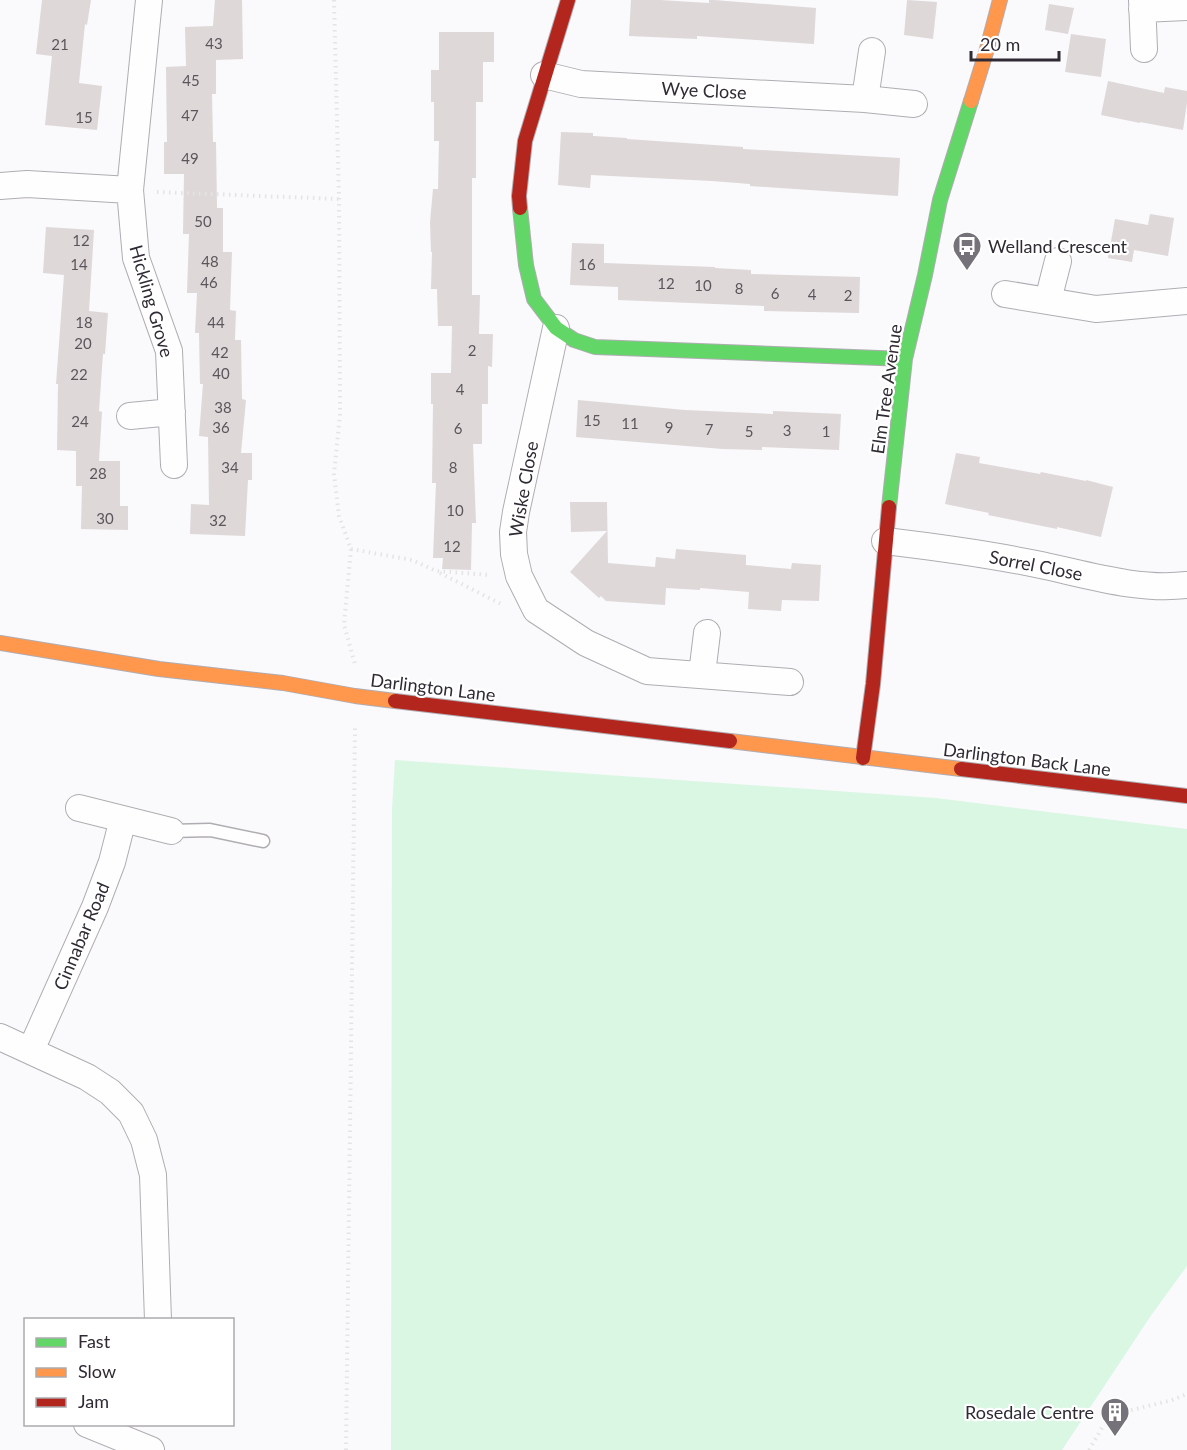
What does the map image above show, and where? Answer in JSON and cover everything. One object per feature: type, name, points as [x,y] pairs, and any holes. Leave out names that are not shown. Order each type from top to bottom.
[{"type":"street","name":"Hickling Grove","points":[[149,0],[130,190],[136,258],[169,351],[174,465]]},
{"type":"street","points":[[568,0],[525,141],[519,196],[526,265],[534,299],[556,328],[574,340],[595,347],[905,359]]},
{"type":"street","name":"Elm Tree Avenue","points":[[864,758],[905,359],[940,200],[1000,0]]},
{"type":"street","points":[[1144,49],[1142,4],[1187,7]]},
{"type":"street","points":[[865,99],[872,51]]},
{"type":"street","name":"Wye Close","points":[[544,75],[586,84],[865,99],[915,104]]},
{"type":"street","points":[[0,186],[27,184],[130,190]]},
{"type":"street","points":[[1048,300],[1058,261]]},
{"type":"street","points":[[1005,294],[1096,309],[1187,301]]},
{"type":"street","name":"Wiske Close","points":[[556,328],[513,532],[514,554],[519,576],[536,610],[586,643],[647,671],[790,682]]},
{"type":"street","points":[[130,416],[172,412]]},
{"type":"street","name":"Sorrel Close","points":[[885,541],[1034,564],[1139,585],[1187,585]]},
{"type":"street","points":[[702,674],[707,633]]},
{"type":"street","name":"Darlington Lane","points":[[0,642],[159,669],[283,683],[355,696],[864,758]]},
{"type":"street","name":"Darlington Back Lane","points":[[864,758],[1187,796]]},
{"type":"street","points":[[80,808],[171,831]]},
{"type":"street","name":"Cinnabar Road","points":[[31,1050],[98,898],[112,862],[123,819]]},
{"type":"street","points":[[0,1037],[87,1077],[110,1092],[131,1113],[144,1140],[153,1175],[158,1318]]},
{"type":"street","points":[[91,1426],[138,1439]]},
{"type":"lane","points":[[171,831],[210,830],[262,841]]},
{"type":"path","points":[[334,0],[339,199],[340,414],[334,474],[339,516],[351,549],[344,625],[357,671],[346,1450]]},
{"type":"path","points":[[130,190],[339,199]]},
{"type":"path","points":[[351,549],[412,560],[505,606]]},
{"type":"path","points":[[436,571],[519,576]]},
{"type":"path","points":[[1089,1450],[1102,1428],[1111,1420],[1132,1410],[1187,1394]]},
{"type":"green space","points":[[395,760],[936,798],[1187,829],[1187,1266],[1150,1317],[1062,1450],[391,1450],[392,810]]},
{"type":"building","points":[[42,0],[91,0],[87,25],[85,24],[79,83],[102,86],[97,130],[45,125],[52,56],[36,54]]},
{"type":"building","points":[[215,0],[242,0],[243,59],[216,60],[216,94],[212,94],[213,142],[216,142],[217,208],[223,208],[223,252],[232,252],[230,310],[236,311],[235,340],[241,340],[242,399],[246,400],[241,453],[252,453],[252,480],[248,480],[245,536],[190,534],[191,504],[209,505],[208,437],[199,436],[203,384],[200,384],[199,333],[195,333],[197,293],[187,293],[189,234],[183,234],[184,174],[164,174],[164,142],[167,142],[166,67],[186,66],[185,27],[213,26]]},
{"type":"building","points":[[631,0],[709,3],[709,0],[714,0],[816,8],[814,44],[697,36],[697,39],[629,36]]},
{"type":"building","points":[[907,0],[937,2],[933,39],[904,35]]},
{"type":"building","points":[[1049,4],[1074,8],[1068,34],[1045,30]]},
{"type":"building","points":[[439,32],[494,32],[494,62],[483,62],[483,102],[476,102],[476,178],[472,178],[472,295],[480,295],[479,334],[493,334],[492,367],[488,366],[488,404],[482,404],[482,444],[473,444],[476,523],[472,523],[471,570],[442,569],[443,558],[433,558],[436,483],[432,483],[431,373],[451,373],[452,326],[438,326],[437,289],[431,289],[430,222],[433,189],[438,189],[439,141],[434,141],[431,70],[439,70]]},
{"type":"building","points":[[1071,34],[1106,39],[1101,77],[1065,72]]},
{"type":"building","points":[[1108,81],[1164,93],[1165,87],[1187,91],[1183,130],[1101,115]]},
{"type":"building","points":[[561,132],[743,147],[743,149],[900,158],[898,196],[750,186],[750,184],[712,181],[591,175],[590,188],[558,185]]},
{"type":"building","points":[[1150,214],[1174,218],[1168,256],[1134,250],[1132,262],[1108,258],[1115,219],[1148,225]]},
{"type":"building","points":[[46,227],[94,230],[89,311],[108,313],[99,411],[102,412],[99,461],[120,461],[120,506],[128,506],[128,530],[81,529],[82,486],[76,486],[76,451],[57,450],[58,384],[56,384],[64,275],[43,273]]},
{"type":"building","points":[[572,243],[604,244],[604,263],[715,267],[751,270],[751,274],[860,277],[859,313],[764,311],[764,306],[618,300],[618,287],[570,285]]},
{"type":"building","points":[[578,400],[685,410],[841,414],[839,450],[762,447],[762,450],[723,449],[576,437]]},
{"type":"building","points":[[956,453],[980,457],[979,463],[1086,480],[1113,487],[1101,537],[988,515],[989,513],[945,504]]},
{"type":"building","points":[[570,502],[607,502],[608,563],[655,567],[656,557],[675,559],[676,549],[746,555],[746,565],[791,569],[792,563],[821,565],[819,601],[782,600],[781,611],[748,609],[749,592],[666,588],[665,605],[606,601],[601,596],[599,598],[570,572],[607,531],[571,532]]},
{"type":"traffic: fast","points":[[889,507],[905,359],[940,200],[971,101]]},
{"type":"traffic: fast","points":[[520,208],[526,265],[534,299],[556,328],[574,340],[595,347],[905,359]]},
{"type":"traffic: slow","points":[[971,101],[1000,0]]},
{"type":"traffic: slow","points":[[0,643],[159,669],[283,683],[395,701]]},
{"type":"traffic: slow","points":[[730,741],[961,769]]},
{"type":"traffic: jam","points":[[520,208],[519,196],[525,141],[568,0]]},
{"type":"traffic: jam","points":[[863,758],[873,684],[889,507]]},
{"type":"traffic: jam","points":[[395,701],[730,741]]},
{"type":"traffic: jam","points":[[961,769],[1187,796]]},
{"type":"place","name":"Welland Crescent","points":[[967,272]]},
{"type":"place","name":"Rosedale Centre","points":[[1115,1438]]}]
